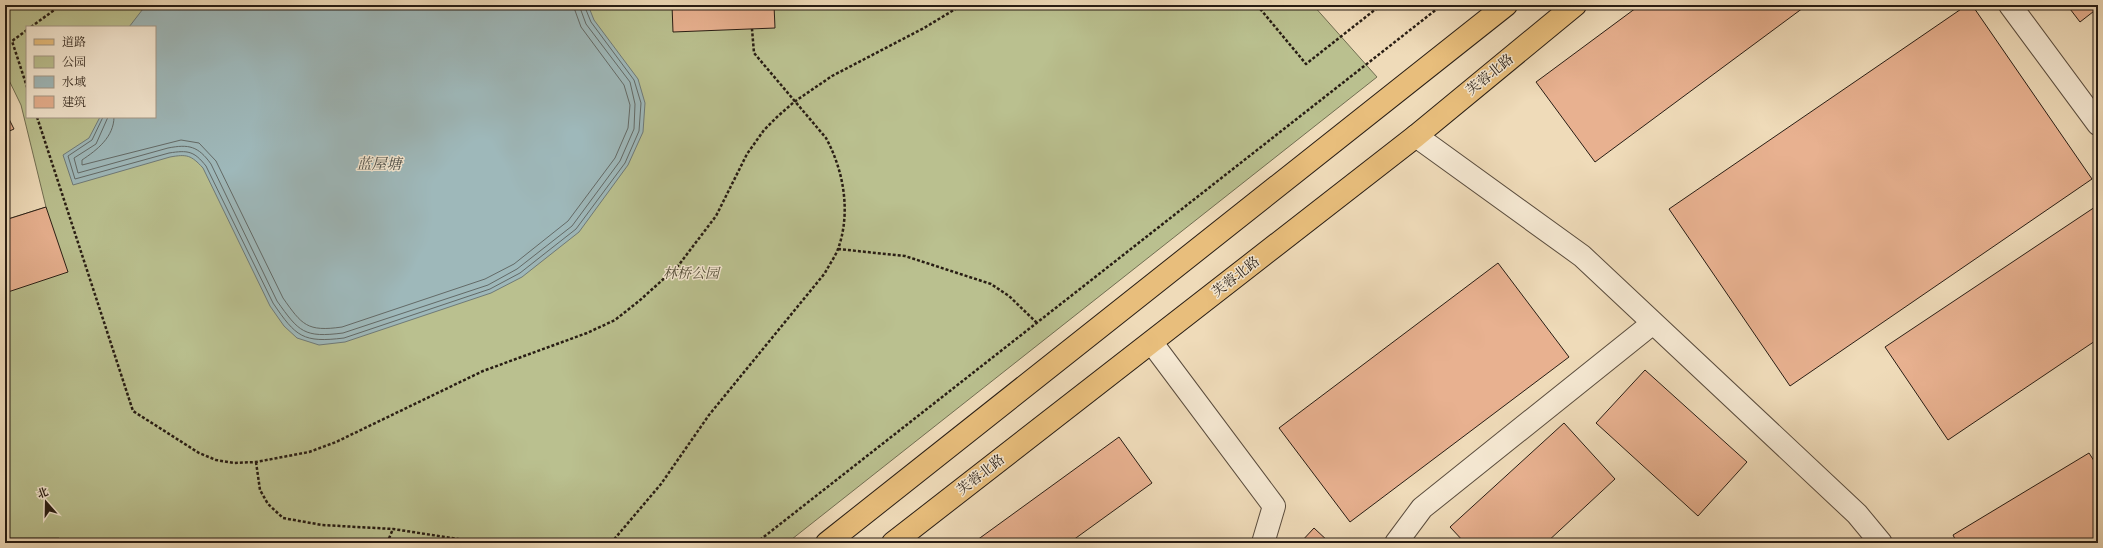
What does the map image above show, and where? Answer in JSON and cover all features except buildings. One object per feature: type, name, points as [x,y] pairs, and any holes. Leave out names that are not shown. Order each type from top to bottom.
[{"type":"main road","name":"芙蓉北路","points":[[894,543],[1416,136],[1575,5]]},
{"type":"main road","points":[[827,543],[1496,8]]},
{"type":"street","points":[[2010,5],[2098,124]]},
{"type":"street","points":[[1416,136],[1582,256],[1857,514],[1881,543]]},
{"type":"street","points":[[1396,543],[1422,508],[1653,323]]},
{"type":"street","points":[[1152,342],[1274,506],[1263,543]]},
{"type":"path","points":[[32,26],[61,5]]},
{"type":"path","points":[[37,118],[133,411],[199,453],[216,460],[234,463],[256,462],[309,452],[336,442],[483,371],[586,333],[615,320],[678,266],[716,216],[748,154],[764,130],[794,102],[832,76],[924,28],[962,5]]},
{"type":"path","points":[[1257,5],[1306,64],[1381,5]]},
{"type":"path","points":[[756,543],[1442,5]]},
{"type":"path","points":[[611,543],[661,484],[709,416],[825,273],[838,249],[843,226],[844,203],[840,170],[826,138],[754,53],[752,29]]},
{"type":"path","points":[[26,31],[12,41],[26,84]]},
{"type":"path","points":[[838,249],[905,256],[992,284],[1009,296],[1037,323]]},
{"type":"path","points":[[256,462],[260,490],[268,504],[283,518],[322,525],[393,529],[485,543]]},
{"type":"path","points":[[387,543],[393,529]]},
{"type":"green space","name":"林桥公园","points":[[5,5],[1313,5],[1377,77],[787,543],[61,543],[59,538],[5,538],[5,220],[46,207],[21,105],[5,72]]},
{"type":"water","name":"蓝屋塘","points":[[146,5],[588,5],[594,20],[638,79],[645,103],[643,132],[628,165],[579,232],[522,277],[491,293],[345,342],[319,345],[297,338],[284,326],[270,306],[203,168],[192,158],[188,156],[170,157],[73,185],[63,155],[89,138],[99,118],[156,118],[156,26],[130,26]]}]
